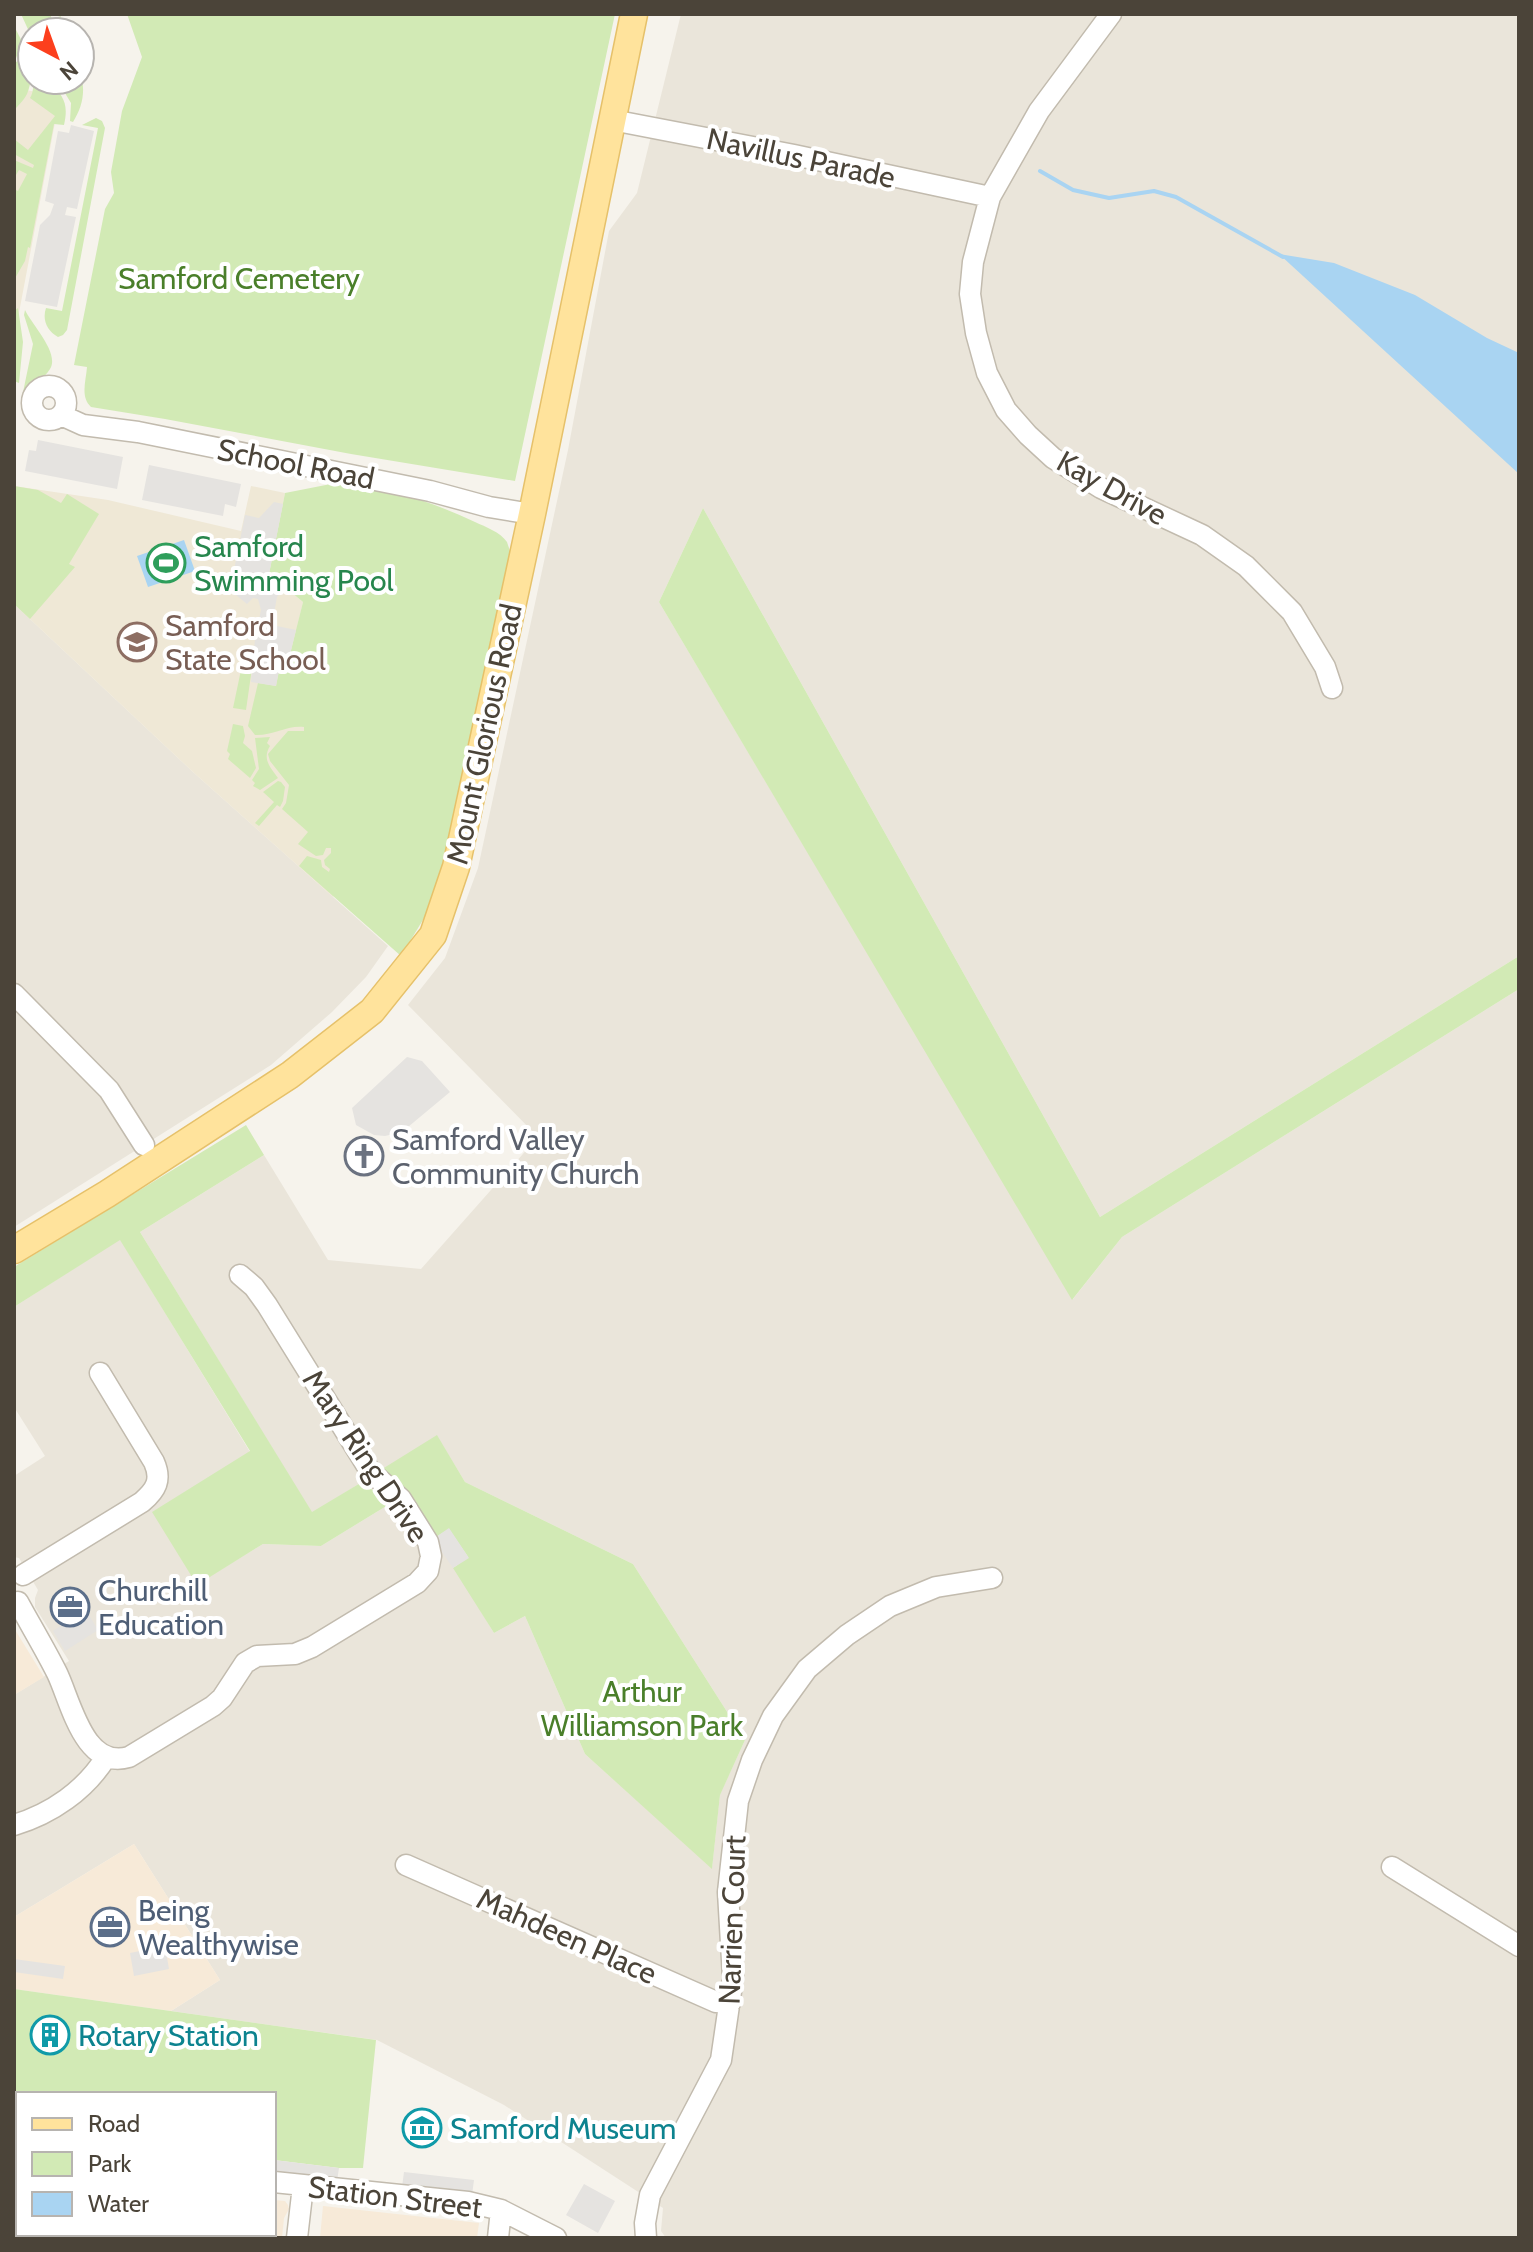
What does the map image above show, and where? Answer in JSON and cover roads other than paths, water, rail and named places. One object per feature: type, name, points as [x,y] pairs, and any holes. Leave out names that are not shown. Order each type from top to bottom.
[{"type":"main road","name":"Mount Glorious Road","points":[[14,1250],[107,1194],[290,1075],[372,1011],[433,935],[456,867],[634,14]]},
{"type":"street","name":"Kay Drive","points":[[1111,14],[1039,111],[990,197],[973,262],[970,294],[987,373],[1006,410],[1053,458],[1101,488],[1202,535],[1246,566],[1292,612],[1325,667],[1332,688]]},
{"type":"street","name":"Navillus Parade","points":[[612,120],[990,197]]},
{"type":"street","name":"School Road","points":[[61,415],[83,425],[138,432],[532,514]]},
{"type":"street","points":[[14,994],[109,1090],[144,1145]]},
{"type":"street","name":"Mary Ring Drive","points":[[106,1757],[118,1760],[129,1757],[213,1706],[222,1698],[245,1663],[257,1656],[295,1654],[312,1647],[417,1583],[428,1571],[431,1556],[428,1542],[401,1499],[370,1471],[267,1305],[240,1275]]},
{"type":"street","points":[[14,1825],[29,1820],[80,1790],[106,1757],[97,1752],[83,1731],[69,1707],[58,1675],[16,1603],[25,1593],[26,1580],[19,1571],[142,1502],[158,1483],[154,1462],[100,1373]]},
{"type":"street","name":"Narrien Court","points":[[646,2238],[650,2195],[721,2060],[733,1978],[728,1892],[738,1801],[752,1760],[773,1716],[807,1669],[847,1635],[890,1606],[936,1587],[992,1578]]},
{"type":"street","name":"Mahdeen Place","points":[[406,1865],[716,2002],[730,2003]]},
{"type":"street","points":[[1392,1867],[1519,1946]]},
{"type":"street","name":"Station Street","points":[[276,2182],[468,2202],[501,2210],[556,2238]]},
{"type":"street","points":[[297,2238],[303,2186]]},
{"type":"street","points":[[498,2238],[501,2210]]},
{"type":"water","points":[[1279,254],[1334,263],[1415,295],[1487,338],[1519,353],[1519,474]]},
{"type":"water","name":"Samford Swimming Pool","points":[[184,540],[195,571],[148,587],[137,556]]},
{"type":"waterway","points":[[1040,171],[1073,190],[1109,198],[1154,191],[1176,197],[1283,257]]},
{"type":"place","name":"Samford Swimming Pool","points":[[166,563]]},
{"type":"place","name":"Samford State School","points":[[137,642]]},
{"type":"place","name":"Samford Valley Community Church","points":[[364,1156]]},
{"type":"place","name":"Churchill Education","points":[[70,1607]]},
{"type":"place","name":"Being Wealthywise","points":[[110,1927]]},
{"type":"place","name":"Rotary Station","points":[[50,2035]]},
{"type":"place","name":"Samford Museum","points":[[422,2128]]},
{"type":"park label","name":"Samford Cemetery","points":[[239,278]]},
{"type":"park label","name":"Arthur Williamson Park","points":[[642,1708]]}]
